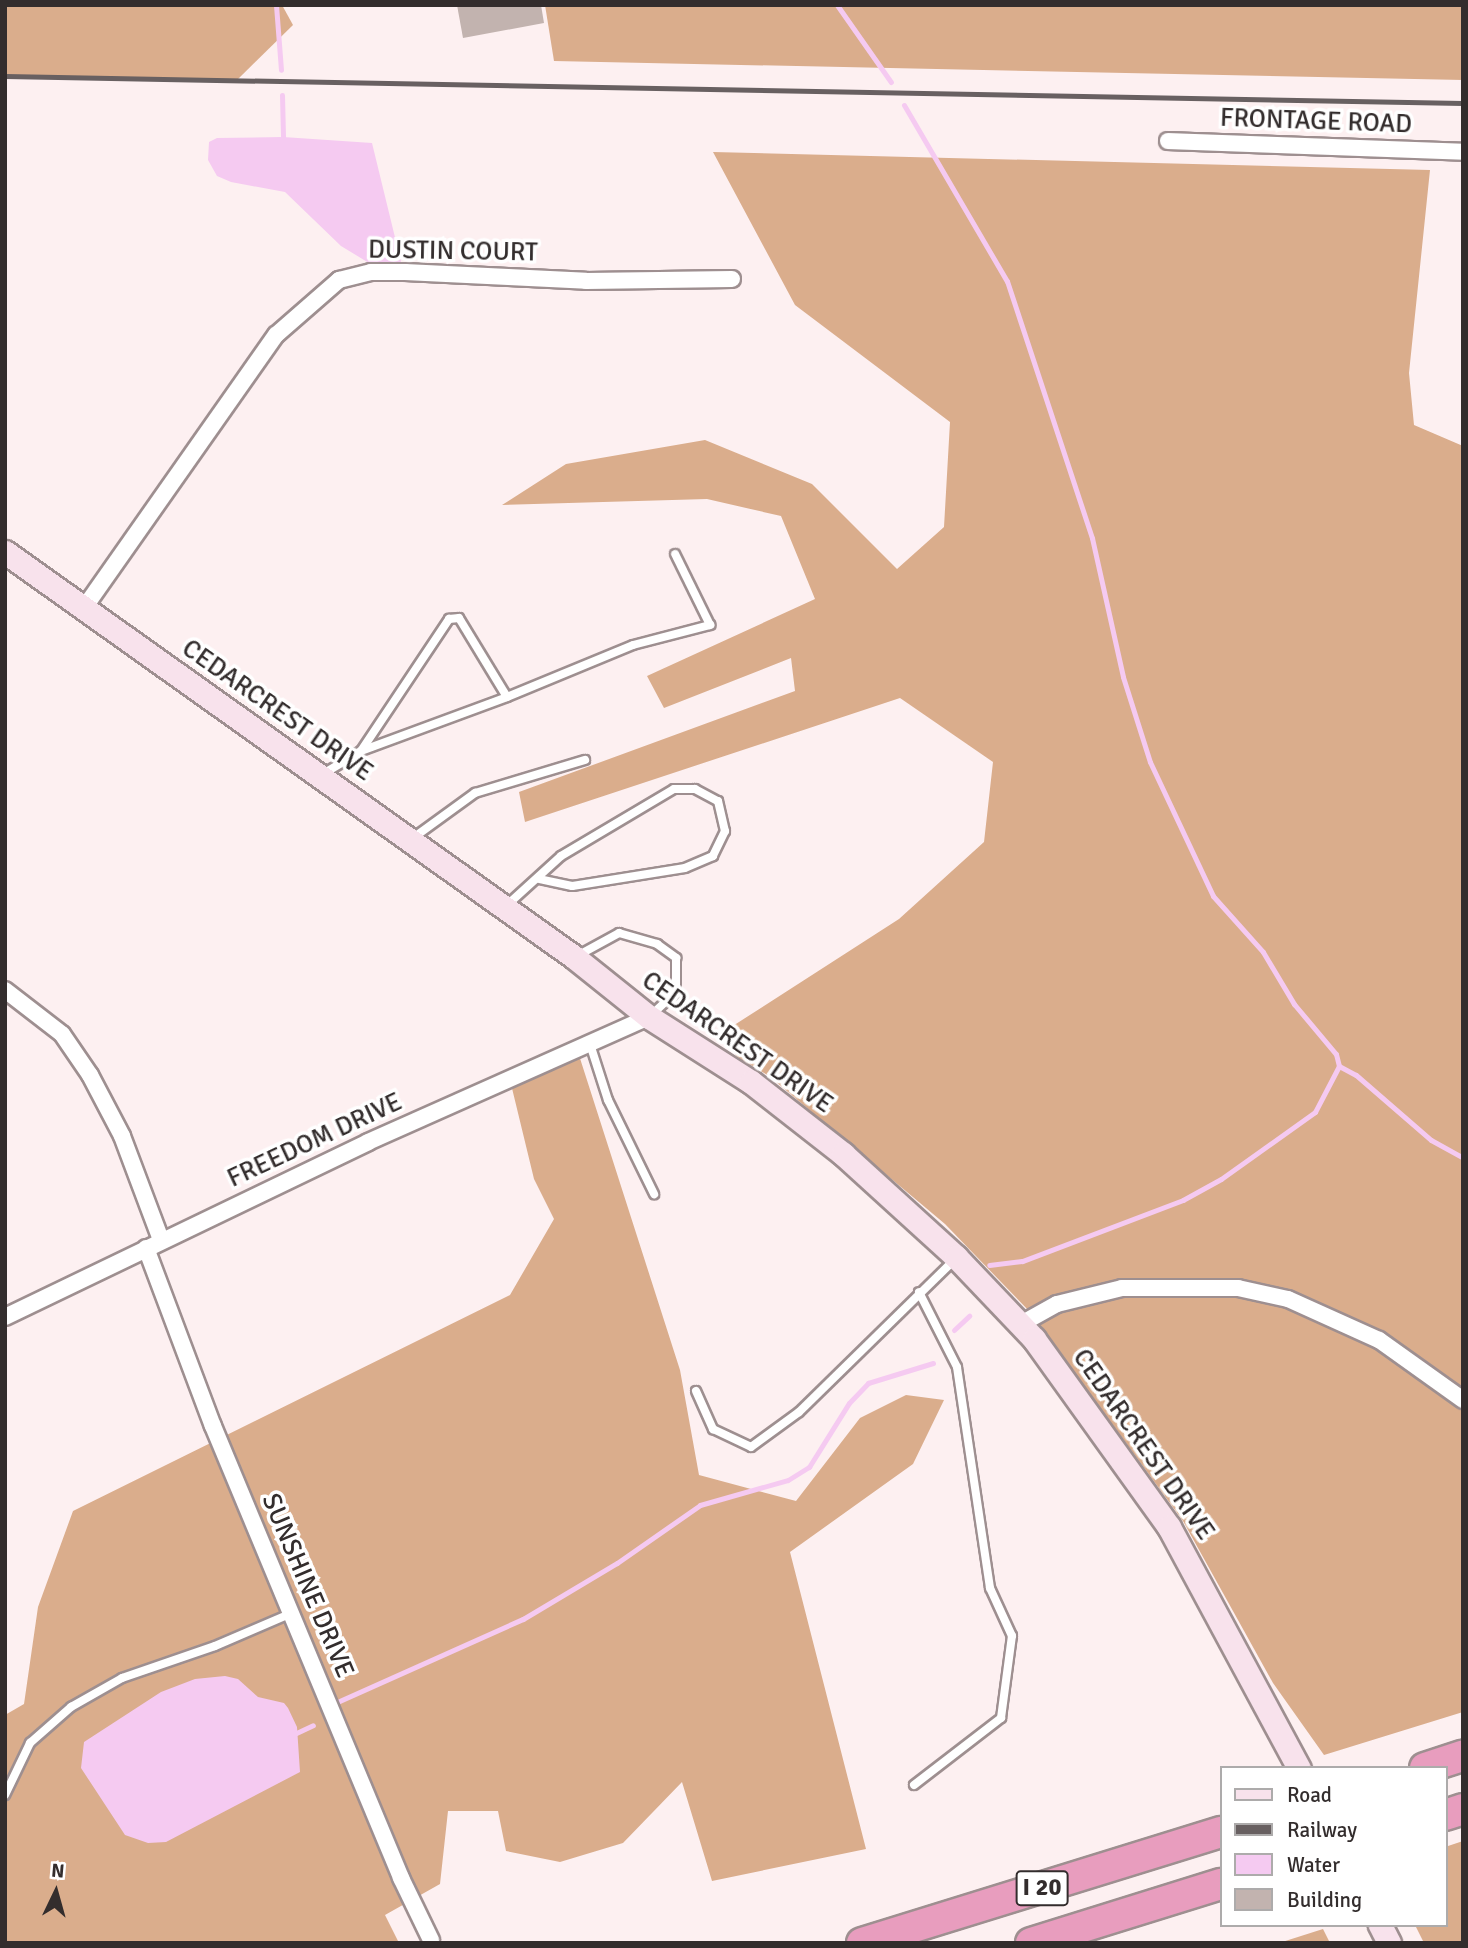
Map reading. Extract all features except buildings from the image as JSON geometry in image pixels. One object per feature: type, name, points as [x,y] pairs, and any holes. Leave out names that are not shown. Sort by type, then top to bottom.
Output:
[{"type":"highway","points":[[1431,1766],[1463,1756]]},
{"type":"highway","name":"I 20","points":[[862,1943],[1220,1832]]},
{"type":"highway","name":"I 20","points":[[1031,1943],[1220,1884]]},
{"type":"street","name":"FRONTAGE ROAD","points":[[1168,141],[1463,152]]},
{"type":"street","name":"DUSTIN COURT","points":[[84,608],[276,335],[339,280],[393,272],[586,281],[732,279]]},
{"type":"street","name":"CEDARCREST DRIVE","points":[[5,552],[321,775],[573,957],[649,1017],[762,1090],[843,1154],[957,1258],[1021,1324],[1169,1527],[1298,1766]]},
{"type":"street","name":"SUNSHINE DRIVE","points":[[5,990],[62,1034],[90,1075],[122,1136],[213,1426],[401,1878],[431,1940]]},
{"type":"street","name":"FREEDOM DRIVE","points":[[5,1317],[154,1244],[649,1017]]},
{"type":"street","points":[[1021,1324],[1057,1304],[1122,1289],[1238,1288],[1288,1298],[1379,1340],[1463,1400]]},
{"type":"street","points":[[1381,1927],[1389,1943]]},
{"type":"lane","points":[[321,775],[361,751],[507,697],[633,645],[710,625],[675,554]]},
{"type":"lane","points":[[361,751],[449,619],[459,618],[507,697]]},
{"type":"lane","points":[[410,840],[475,793],[585,760]]},
{"type":"lane","points":[[503,908],[540,880],[561,856],[674,789],[695,789],[718,802],[725,831],[713,856],[685,868],[572,886],[540,880]]},
{"type":"lane","points":[[573,957],[619,933],[657,944],[676,958],[676,992],[649,1017]]},
{"type":"lane","points":[[590,1044],[608,1100],[654,1194]]},
{"type":"lane","points":[[696,1391],[713,1429],[751,1447],[799,1412],[919,1292],[957,1258]]},
{"type":"lane","points":[[914,1785],[1001,1718],[1012,1636],[990,1588],[957,1367],[919,1292]]},
{"type":"lane","points":[[5,1796],[30,1744],[71,1707],[122,1678],[292,1614]]},
{"type":"shaded area","points":[[5,5],[282,5],[293,25],[235,82],[5,76]]},
{"type":"shaded area","points":[[545,5],[1463,5],[1463,80],[554,61]]},
{"type":"shaded area","points":[[713,152],[1430,170],[1409,373],[1414,425],[1463,446],[1463,1712],[1324,1755],[1273,1683],[1183,1521],[1031,1313],[945,1224],[769,1076],[736,1056],[725,1031],[899,919],[984,842],[993,762],[900,698],[525,822],[519,792],[795,691],[791,658],[664,708],[647,676],[815,599],[781,516],[707,499],[502,505],[566,464],[705,440],[812,484],[897,569],[944,527],[950,422],[795,305]]},
{"type":"shaded area","points":[[577,1049],[680,1370],[699,1475],[796,1501],[860,1418],[906,1395],[944,1400],[913,1464],[790,1552],[866,1849],[712,1881],[682,1782],[623,1843],[560,1862],[506,1851],[498,1811],[448,1811],[440,1884],[385,1915],[399,1943],[5,1943],[5,1715],[24,1704],[38,1607],[73,1511],[510,1295],[554,1219],[534,1179],[510,1080]]},
{"type":"shaded area","points":[[1463,1841],[1463,1943],[1424,1943],[1416,1927],[1447,1927],[1447,1846]]},
{"type":"shaded area","points":[[1323,1929],[1330,1943],[1279,1943]]},
{"type":"water","points":[[283,137],[372,143],[402,266],[369,263],[341,246],[285,192],[231,182],[217,176],[208,160],[209,142],[217,138]]},
{"type":"water","points":[[225,1676],[238,1679],[258,1697],[284,1703],[288,1708],[297,1727],[300,1772],[166,1842],[148,1843],[125,1835],[81,1768],[84,1742],[161,1692],[195,1679]]},
{"type":"waterway","points":[[276,5],[281,70]]},
{"type":"waterway","points":[[837,5],[891,82]]},
{"type":"waterway","points":[[282,95],[283,137]]},
{"type":"waterway","points":[[904,105],[1007,281],[1092,538],[1123,677],[1150,762],[1213,896],[1263,952],[1294,1004],[1336,1054],[1339,1066],[1315,1112],[1221,1179],[1183,1200],[1022,1261],[989,1265]]},
{"type":"waterway","points":[[1339,1066],[1356,1075],[1431,1140],[1463,1158]]},
{"type":"waterway","points":[[954,1330],[969,1316]]},
{"type":"waterway","points":[[335,1703],[523,1619],[617,1563],[700,1505],[788,1480],[809,1467],[849,1403],[868,1383],[933,1363]]},
{"type":"waterway","points":[[292,1735],[313,1725]]},
{"type":"railway","points":[[5,76],[1463,103]]}]
